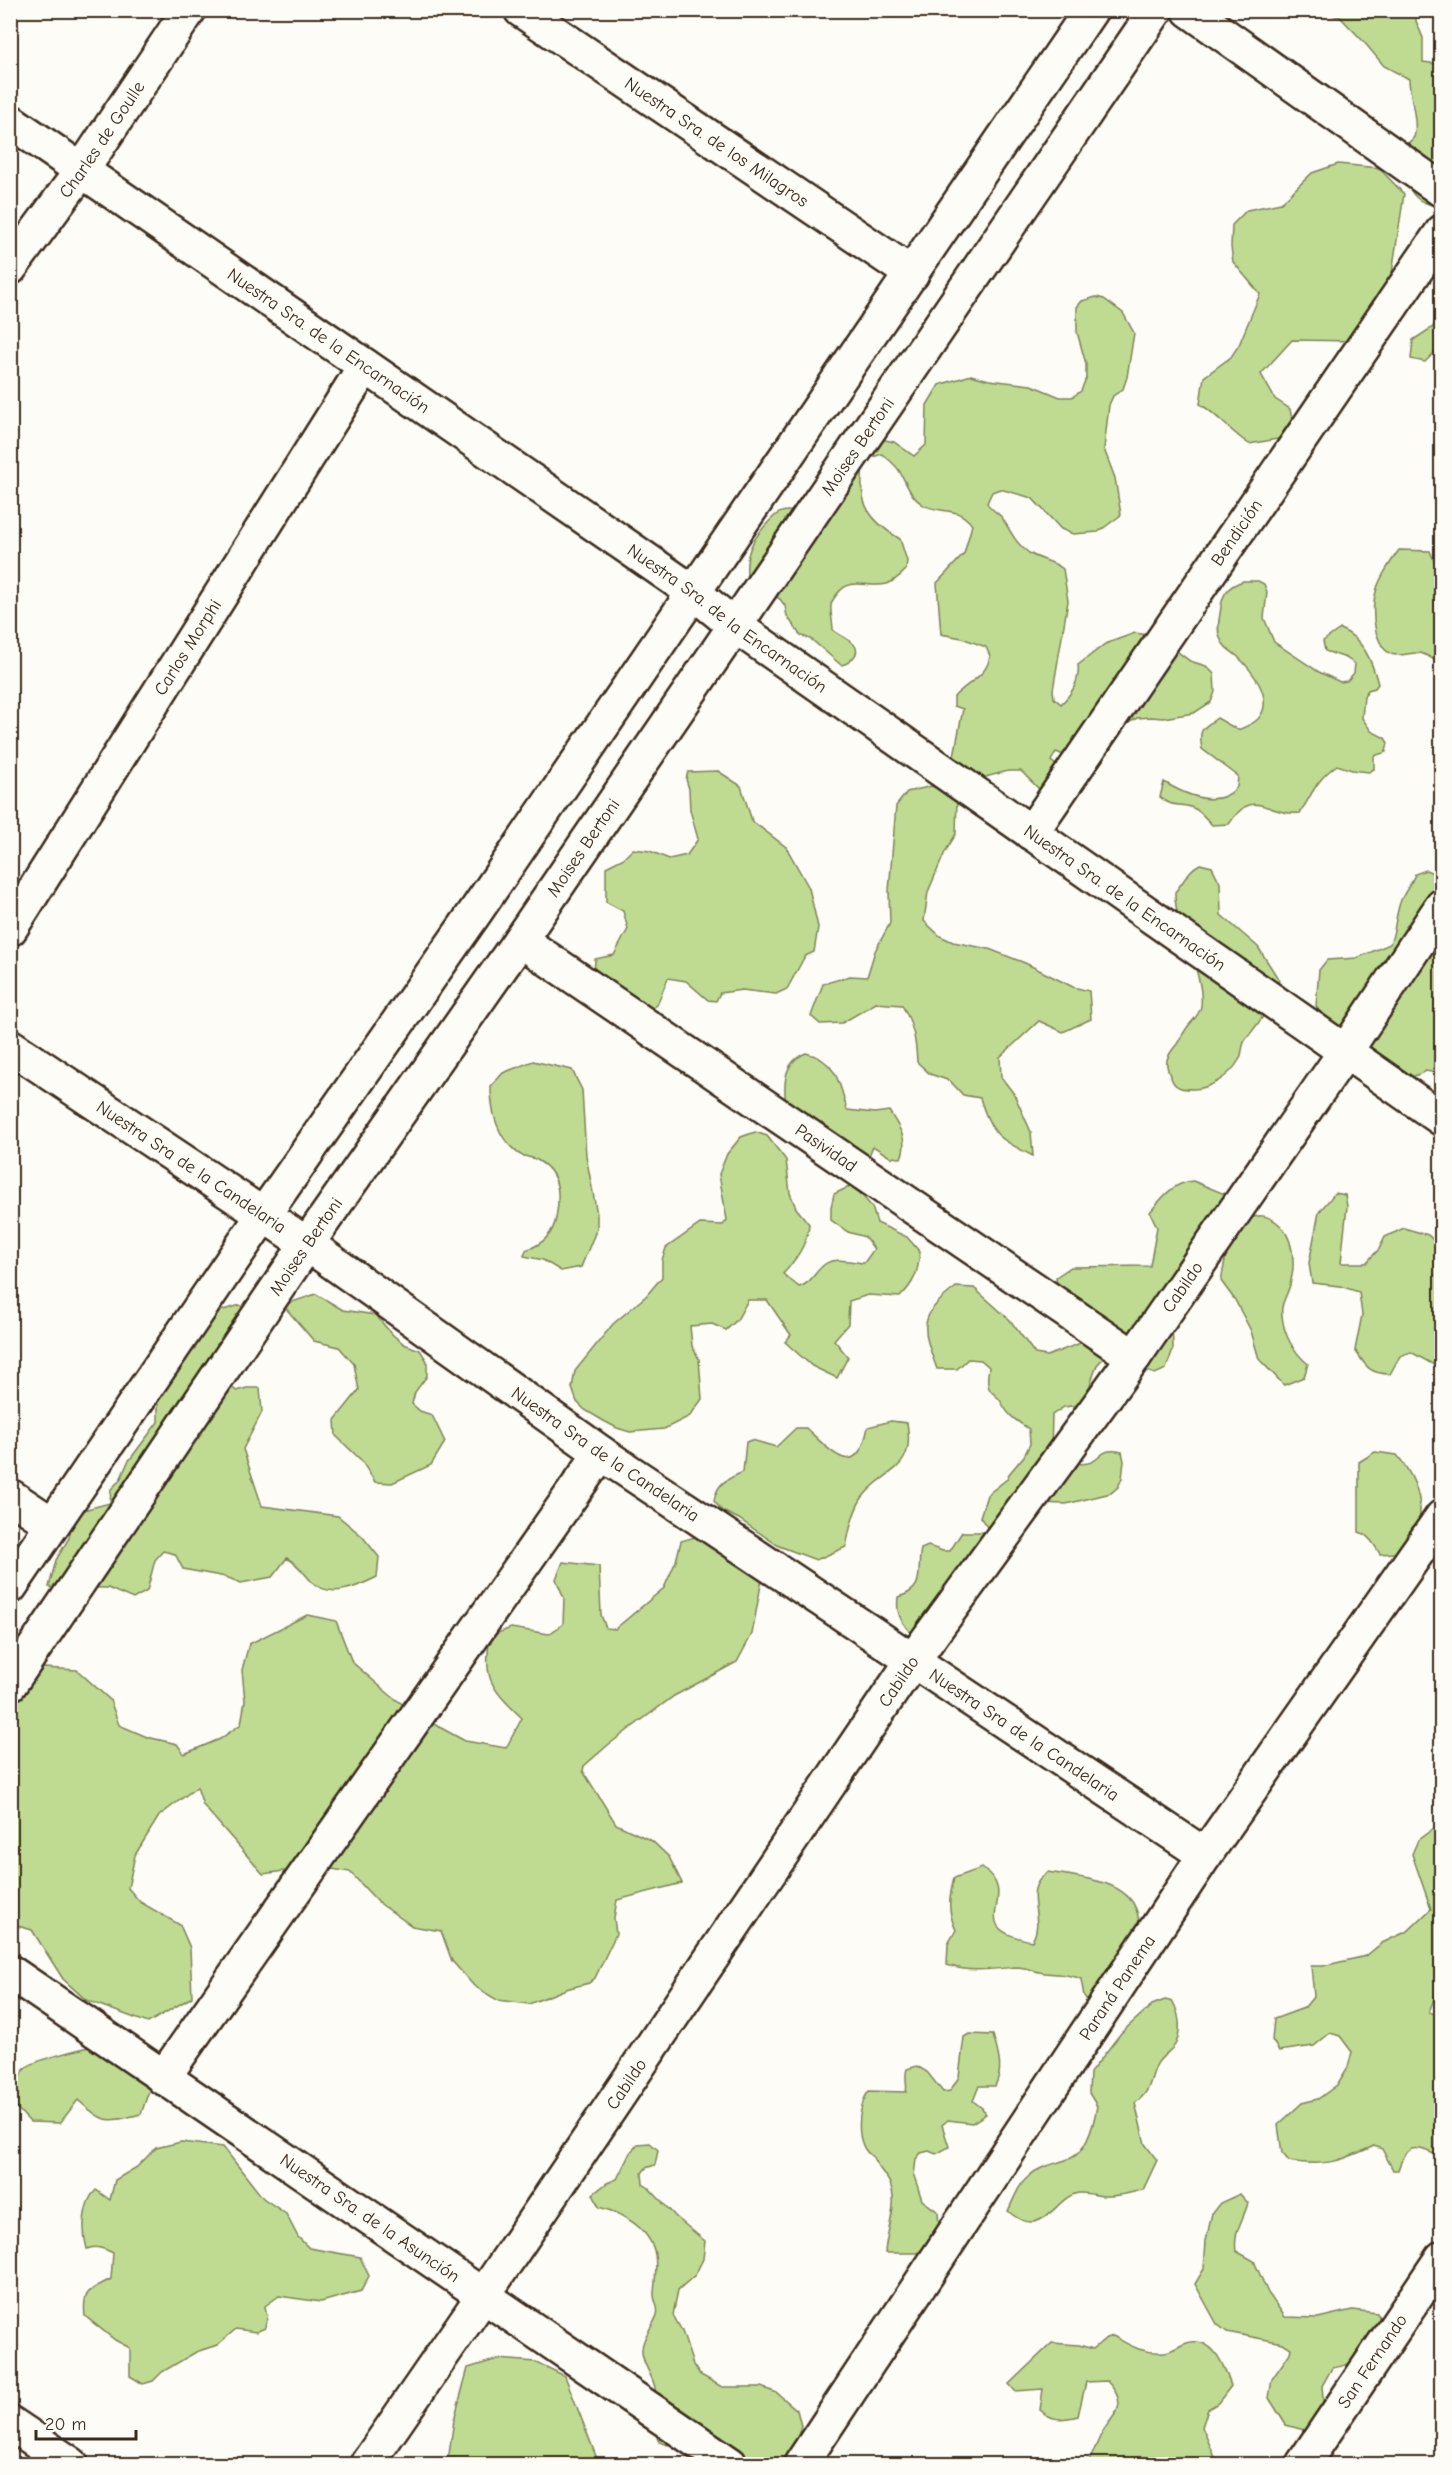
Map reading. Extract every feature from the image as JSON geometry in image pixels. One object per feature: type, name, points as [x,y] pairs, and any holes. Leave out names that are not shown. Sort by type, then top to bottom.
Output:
[{"type":"street","name":"Charles de Goulle","points":[[10,268],[82,170],[189,10]]},
{"type":"street","name":"Nuestra Sra. de los Milagros","points":[[521,10],[912,274]]},
{"type":"street","points":[[10,1587],[264,1214],[476,911],[1092,10]]},
{"type":"street","name":"Moises Bertoni","points":[[10,1684],[307,1244],[520,940],[1156,10]]},
{"type":"street","points":[[1189,10],[1442,189]]},
{"type":"street","name":"Nuestra Sra. de la Encarnación","points":[[10,121],[693,592],[735,626],[1442,1119]]},
{"type":"street","name":"Bendición","points":[[1031,833],[1442,232]]},
{"type":"street","name":"Carlos Morphi","points":[[10,929],[365,366]]},
{"type":"street","name":"Cabildo","points":[[367,2464],[914,1660],[1134,1357],[1345,1052],[1442,906]]},
{"type":"street","name":"Pasividad","points":[[520,940],[1134,1357]]},
{"type":"street","name":"Nuestra Sra de la Candelaria","points":[[10,1046],[264,1214],[601,1453],[1205,1855]]},
{"type":"street","points":[[163,2078],[601,1453]]},
{"type":"street","points":[[10,1496],[52,1524]]},
{"type":"street","name":"Paraná Panema","points":[[801,2464],[1205,1855],[1442,1517]]},
{"type":"street","name":"Nuestra Sra. de la Asunción","points":[[10,1972],[730,2464]]},
{"type":"street","name":"San Fernando","points":[[1303,2464],[1442,2258]]},
{"type":"street","points":[[10,2423],[71,2464]]},
{"type":"green space","points":[[1316,11],[1416,11],[1416,21],[1423,38],[1423,62],[1438,64],[1441,68],[1441,206],[1420,200],[1409,187],[1404,147],[1414,137],[1415,117],[1409,79],[1384,66],[1340,17]]},
{"type":"green space","points":[[1338,164],[1379,168],[1404,194],[1388,299],[1358,341],[1292,340],[1261,374],[1275,399],[1290,409],[1294,430],[1283,438],[1249,444],[1200,404],[1204,377],[1231,357],[1239,345],[1260,294],[1233,262],[1232,225],[1247,210],[1281,203],[1312,173]]},
{"type":"green space","points":[[1096,297],[1104,299],[1123,313],[1134,333],[1123,389],[1113,396],[1109,405],[1104,449],[1115,478],[1121,515],[1098,532],[1073,534],[1061,529],[1032,498],[1000,489],[992,492],[987,503],[1001,517],[1024,549],[1063,569],[1068,601],[1053,690],[1054,698],[1061,704],[1069,696],[1074,686],[1078,676],[1078,665],[1105,644],[1135,633],[1148,635],[1167,644],[1190,661],[1206,666],[1214,674],[1215,692],[1211,702],[1194,713],[1163,718],[1137,718],[1125,725],[1108,750],[1074,759],[1056,752],[1051,761],[1061,769],[1054,793],[1039,789],[1021,771],[1008,771],[978,779],[957,764],[954,756],[963,709],[954,706],[954,697],[981,674],[990,656],[986,647],[962,638],[941,634],[937,583],[964,554],[972,525],[960,514],[934,509],[918,501],[897,468],[882,454],[864,460],[863,497],[871,515],[900,539],[907,561],[906,570],[887,584],[849,585],[833,599],[831,609],[833,630],[850,641],[856,649],[856,653],[849,662],[841,665],[812,640],[800,635],[787,616],[785,606],[780,599],[747,580],[747,562],[754,540],[772,518],[783,511],[799,513],[877,438],[894,442],[914,456],[926,445],[927,405],[939,385],[971,375],[989,380],[1031,385],[1060,397],[1072,397],[1081,391],[1086,378],[1086,364],[1077,332],[1077,307],[1082,301]]},
{"type":"green space","points":[[1441,310],[1441,346],[1425,362],[1411,359],[1413,340],[1433,327]]},
{"type":"green space","points":[[1399,550],[1430,551],[1441,577],[1440,664],[1422,654],[1391,654],[1383,647],[1376,632],[1374,597],[1381,579]]},
{"type":"green space","points":[[1243,581],[1258,581],[1264,584],[1267,592],[1264,618],[1274,642],[1319,672],[1340,682],[1347,681],[1354,673],[1355,664],[1346,658],[1325,651],[1323,641],[1340,629],[1361,644],[1373,667],[1378,684],[1375,688],[1368,690],[1364,696],[1362,718],[1371,731],[1385,738],[1388,743],[1386,752],[1374,756],[1374,769],[1369,772],[1337,765],[1324,776],[1300,813],[1288,813],[1253,804],[1238,812],[1229,824],[1212,825],[1196,809],[1169,803],[1160,797],[1164,782],[1191,795],[1211,799],[1229,794],[1237,787],[1238,776],[1202,749],[1201,732],[1217,718],[1238,730],[1256,721],[1263,711],[1263,694],[1254,676],[1225,646],[1218,631],[1223,597],[1230,587]]},
{"type":"green space","points":[[718,771],[741,786],[752,821],[786,847],[809,888],[818,927],[814,952],[805,956],[787,989],[776,994],[742,990],[720,993],[716,1001],[708,1000],[686,981],[668,978],[657,1005],[648,1011],[594,976],[595,959],[614,955],[628,929],[623,911],[606,902],[606,867],[624,858],[633,849],[650,851],[669,859],[687,855],[698,839],[690,810],[686,779],[688,772]]},
{"type":"green space","points":[[932,786],[957,798],[956,834],[945,852],[928,892],[924,921],[940,936],[953,942],[989,949],[1025,963],[1073,987],[1089,991],[1091,1019],[1063,1032],[1039,1021],[1000,1057],[1001,1077],[1014,1094],[1031,1132],[1033,1156],[1004,1140],[998,1134],[988,1120],[980,1098],[963,1095],[950,1081],[930,1074],[917,1062],[913,1032],[902,1005],[876,1003],[842,1023],[820,1024],[811,1016],[823,984],[850,976],[867,977],[875,951],[890,923],[889,891],[896,806],[907,792]]},
{"type":"green space","points":[[1200,864],[1212,867],[1220,883],[1221,915],[1258,947],[1279,980],[1262,1019],[1244,1041],[1240,1058],[1235,1066],[1212,1084],[1198,1089],[1188,1089],[1180,1088],[1173,1083],[1167,1060],[1187,1027],[1198,1014],[1201,1006],[1201,992],[1179,920],[1175,892],[1189,873]]},
{"type":"green space","points":[[1426,870],[1440,876],[1442,880],[1441,1074],[1426,1071],[1403,1081],[1326,1022],[1316,1006],[1319,970],[1327,960],[1357,958],[1390,944],[1401,900],[1415,874]]},
{"type":"green space","points":[[806,1053],[816,1056],[830,1067],[839,1082],[847,1110],[875,1113],[889,1111],[903,1139],[901,1158],[890,1157],[873,1146],[868,1158],[831,1133],[822,1122],[817,1124],[786,1111],[785,1085],[788,1070],[798,1057]]},
{"type":"green space","points":[[533,1061],[572,1070],[582,1090],[586,1156],[597,1214],[597,1228],[581,1267],[561,1271],[543,1260],[524,1256],[526,1250],[546,1238],[552,1229],[558,1202],[555,1179],[546,1166],[537,1160],[521,1155],[508,1143],[496,1123],[492,1105],[491,1086],[503,1073]]},
{"type":"green space","points":[[755,1132],[767,1136],[786,1160],[790,1193],[796,1208],[809,1224],[801,1251],[783,1274],[799,1287],[807,1283],[829,1262],[844,1260],[864,1263],[874,1249],[865,1237],[848,1232],[831,1220],[834,1194],[853,1185],[872,1207],[877,1223],[907,1237],[920,1252],[915,1276],[900,1297],[868,1295],[849,1301],[848,1324],[834,1340],[848,1357],[837,1378],[812,1366],[785,1342],[791,1335],[767,1300],[748,1300],[737,1320],[726,1330],[712,1324],[690,1326],[692,1346],[699,1359],[702,1399],[690,1416],[664,1429],[630,1432],[617,1428],[585,1410],[577,1402],[572,1388],[575,1371],[613,1324],[646,1296],[662,1277],[662,1260],[666,1248],[700,1224],[723,1225],[727,1220],[719,1174],[727,1154],[741,1137]]},
{"type":"green space","points":[[1193,1181],[1232,1197],[1249,1219],[1262,1216],[1275,1221],[1290,1241],[1293,1268],[1282,1316],[1290,1343],[1308,1364],[1304,1377],[1284,1385],[1259,1359],[1251,1331],[1235,1300],[1221,1281],[1227,1250],[1172,1314],[1173,1349],[1166,1369],[1155,1374],[1133,1366],[1112,1349],[1097,1365],[1090,1385],[1079,1405],[1064,1407],[1052,1415],[1051,1453],[1068,1461],[1083,1464],[1093,1461],[1105,1452],[1122,1452],[1124,1461],[1122,1478],[1118,1487],[1111,1493],[1066,1504],[1037,1503],[989,1530],[980,1517],[987,1495],[1007,1479],[1024,1456],[1030,1444],[1029,1429],[1012,1417],[990,1390],[989,1367],[981,1360],[968,1359],[957,1369],[937,1369],[926,1332],[929,1314],[956,1287],[974,1288],[1010,1320],[1035,1354],[1047,1356],[1091,1339],[1059,1299],[1056,1277],[1071,1267],[1150,1266],[1157,1227],[1150,1212],[1174,1188]]},
{"type":"green space","points":[[1335,1193],[1345,1195],[1347,1206],[1341,1263],[1366,1263],[1379,1249],[1385,1237],[1404,1228],[1428,1235],[1441,1247],[1441,1369],[1411,1352],[1400,1356],[1390,1374],[1373,1371],[1362,1361],[1355,1350],[1362,1315],[1359,1292],[1340,1286],[1312,1283],[1309,1263],[1319,1212]]},
{"type":"green space","points":[[316,1294],[343,1310],[375,1315],[404,1344],[420,1350],[427,1361],[427,1376],[415,1392],[412,1404],[420,1411],[432,1415],[445,1442],[431,1465],[392,1483],[375,1482],[361,1460],[336,1436],[335,1420],[359,1390],[354,1364],[339,1347],[314,1341],[283,1305]]},
{"type":"green space","points":[[240,1305],[248,1313],[229,1384],[236,1391],[260,1388],[262,1412],[243,1449],[262,1506],[338,1516],[362,1536],[379,1557],[377,1577],[352,1588],[327,1590],[318,1587],[287,1558],[272,1577],[241,1583],[226,1577],[183,1569],[175,1554],[163,1551],[155,1560],[147,1591],[133,1599],[108,1588],[49,1587],[56,1560],[69,1538],[73,1517],[87,1509],[110,1503],[111,1489],[120,1480],[128,1462],[158,1422],[158,1405],[150,1395],[198,1322],[220,1311]]},
{"type":"green space","points":[[891,1421],[907,1423],[909,1440],[907,1452],[896,1468],[870,1488],[862,1498],[854,1515],[846,1547],[816,1560],[779,1546],[739,1519],[722,1511],[714,1501],[715,1495],[724,1482],[743,1472],[746,1442],[752,1440],[776,1447],[796,1428],[806,1428],[834,1453],[842,1458],[850,1458],[857,1454],[863,1444],[868,1427]]},
{"type":"green space","points":[[1375,1452],[1397,1455],[1417,1490],[1420,1514],[1414,1539],[1408,1552],[1380,1554],[1369,1538],[1359,1532],[1359,1462]]},
{"type":"green space","points":[[962,1532],[982,1532],[989,1541],[927,1630],[910,1632],[900,1616],[898,1597],[907,1594],[917,1584],[921,1549],[928,1546],[950,1551]]},
{"type":"green space","points":[[709,1533],[762,1579],[752,1634],[737,1662],[674,1696],[608,1745],[584,1766],[583,1771],[616,1824],[652,1841],[669,1857],[682,1883],[617,1900],[614,1918],[616,1934],[595,1978],[589,1983],[566,1989],[529,2004],[497,2000],[474,1986],[452,1961],[441,1931],[412,1926],[378,1902],[350,1872],[332,1869],[291,1870],[263,1874],[203,1805],[197,1787],[159,1816],[135,1855],[128,1888],[140,1902],[180,1925],[190,1948],[192,1997],[148,2023],[86,2000],[63,1979],[32,1930],[11,1924],[11,1689],[32,1673],[44,1668],[77,1670],[110,1700],[119,1725],[147,1737],[177,1744],[184,1754],[220,1739],[241,1724],[245,1701],[242,1670],[249,1644],[307,1615],[336,1621],[352,1662],[390,1695],[419,1716],[465,1741],[506,1748],[522,1718],[503,1699],[492,1682],[488,1663],[490,1636],[511,1628],[549,1634],[563,1624],[564,1598],[556,1579],[563,1562],[599,1566],[601,1615],[606,1628],[615,1629],[664,1588],[676,1561],[681,1541]]},
{"type":"green space","points":[[1441,1823],[1441,1990],[1436,1994],[1429,2012],[1441,2016],[1441,2157],[1414,2148],[1406,2154],[1398,2170],[1393,2170],[1382,2149],[1374,2146],[1352,2156],[1324,2163],[1289,2161],[1282,2153],[1278,2125],[1302,2103],[1318,2099],[1337,2085],[1348,2067],[1352,2052],[1340,2036],[1330,2033],[1314,2046],[1279,2051],[1272,2040],[1274,2019],[1304,2008],[1314,1996],[1311,1966],[1323,1966],[1366,1956],[1382,1943],[1408,1931],[1431,1909],[1412,1854],[1418,1840]]},
{"type":"green space","points":[[982,1868],[993,1879],[998,1890],[995,1920],[999,1928],[1011,1935],[1032,1941],[1037,1923],[1035,1887],[1048,1872],[1098,1881],[1121,1891],[1130,1899],[1139,1918],[1140,1947],[1092,2007],[1084,1996],[1081,1979],[1076,1977],[1020,1967],[973,1970],[947,1965],[948,1944],[956,1930],[951,1917],[950,1904],[954,1878]]},
{"type":"green space","points":[[1165,2000],[1173,2002],[1177,2011],[1178,2038],[1175,2046],[1157,2064],[1147,2090],[1135,2103],[1145,2144],[1157,2160],[1143,2190],[1111,2196],[1079,2193],[1070,2196],[1040,2220],[1031,2222],[1020,2220],[1008,2211],[1025,2180],[1044,2167],[1071,2158],[1085,2143],[1092,2128],[1097,2106],[1089,2093],[1090,2073],[1121,2033],[1152,2005]]},
{"type":"green space","points":[[969,2034],[993,2035],[998,2055],[1000,2067],[995,2086],[979,2086],[973,2101],[986,2114],[972,2123],[948,2120],[942,2125],[949,2147],[936,2154],[929,2151],[921,2153],[916,2159],[914,2176],[922,2200],[938,2212],[939,2227],[927,2246],[917,2253],[885,2253],[893,2195],[887,2178],[867,2152],[860,2135],[860,2116],[865,2098],[869,2091],[906,2092],[907,2069],[917,2066],[927,2072],[943,2092],[950,2091],[959,2077],[964,2037]]},
{"type":"green space","points":[[95,2046],[152,2082],[141,2114],[113,2120],[101,2118],[78,2100],[60,2123],[30,2122],[12,2103],[19,2079],[27,2067],[49,2058]]},
{"type":"green space","points":[[181,2142],[223,2147],[263,2198],[286,2214],[298,2237],[309,2248],[360,2257],[369,2276],[361,2291],[321,2302],[279,2296],[265,2306],[267,2318],[265,2328],[256,2332],[236,2329],[217,2345],[196,2352],[162,2372],[153,2381],[143,2384],[130,2376],[130,2348],[115,2340],[85,2316],[86,2296],[111,2279],[113,2253],[97,2247],[87,2249],[84,2218],[88,2202],[96,2190],[110,2200],[115,2180],[137,2167],[156,2148]]},
{"type":"green space","points":[[650,2143],[658,2150],[655,2165],[646,2168],[642,2173],[643,2184],[676,2217],[705,2241],[703,2259],[695,2275],[678,2290],[673,2315],[682,2331],[693,2365],[699,2374],[722,2387],[761,2387],[777,2393],[797,2410],[801,2426],[795,2445],[777,2464],[714,2464],[721,2441],[714,2431],[667,2445],[659,2442],[656,2435],[655,2388],[642,2354],[644,2339],[658,2312],[654,2296],[655,2252],[644,2232],[623,2216],[599,2207],[593,2194],[607,2183],[617,2179],[630,2153],[638,2144]]},
{"type":"green space","points":[[1240,2194],[1248,2203],[1237,2232],[1236,2251],[1254,2261],[1268,2293],[1285,2317],[1318,2318],[1352,2310],[1377,2313],[1385,2328],[1357,2359],[1332,2368],[1322,2386],[1323,2407],[1320,2417],[1304,2430],[1286,2425],[1269,2398],[1272,2379],[1291,2348],[1283,2343],[1227,2332],[1217,2324],[1195,2284],[1204,2269],[1206,2241],[1212,2213],[1220,2203]]},
{"type":"green space","points":[[1113,2336],[1150,2352],[1168,2351],[1184,2344],[1199,2342],[1207,2345],[1218,2356],[1231,2386],[1218,2403],[1208,2409],[1202,2427],[1218,2464],[1087,2464],[1119,2405],[1115,2391],[1107,2381],[1086,2382],[1078,2416],[1062,2419],[1053,2418],[1040,2410],[1043,2389],[1015,2391],[1009,2384],[1052,2343],[1079,2345],[1093,2349],[1106,2338]]},
{"type":"green space","points":[[498,2359],[536,2362],[565,2376],[599,2464],[443,2464],[449,2454],[454,2420],[468,2368]]}]
